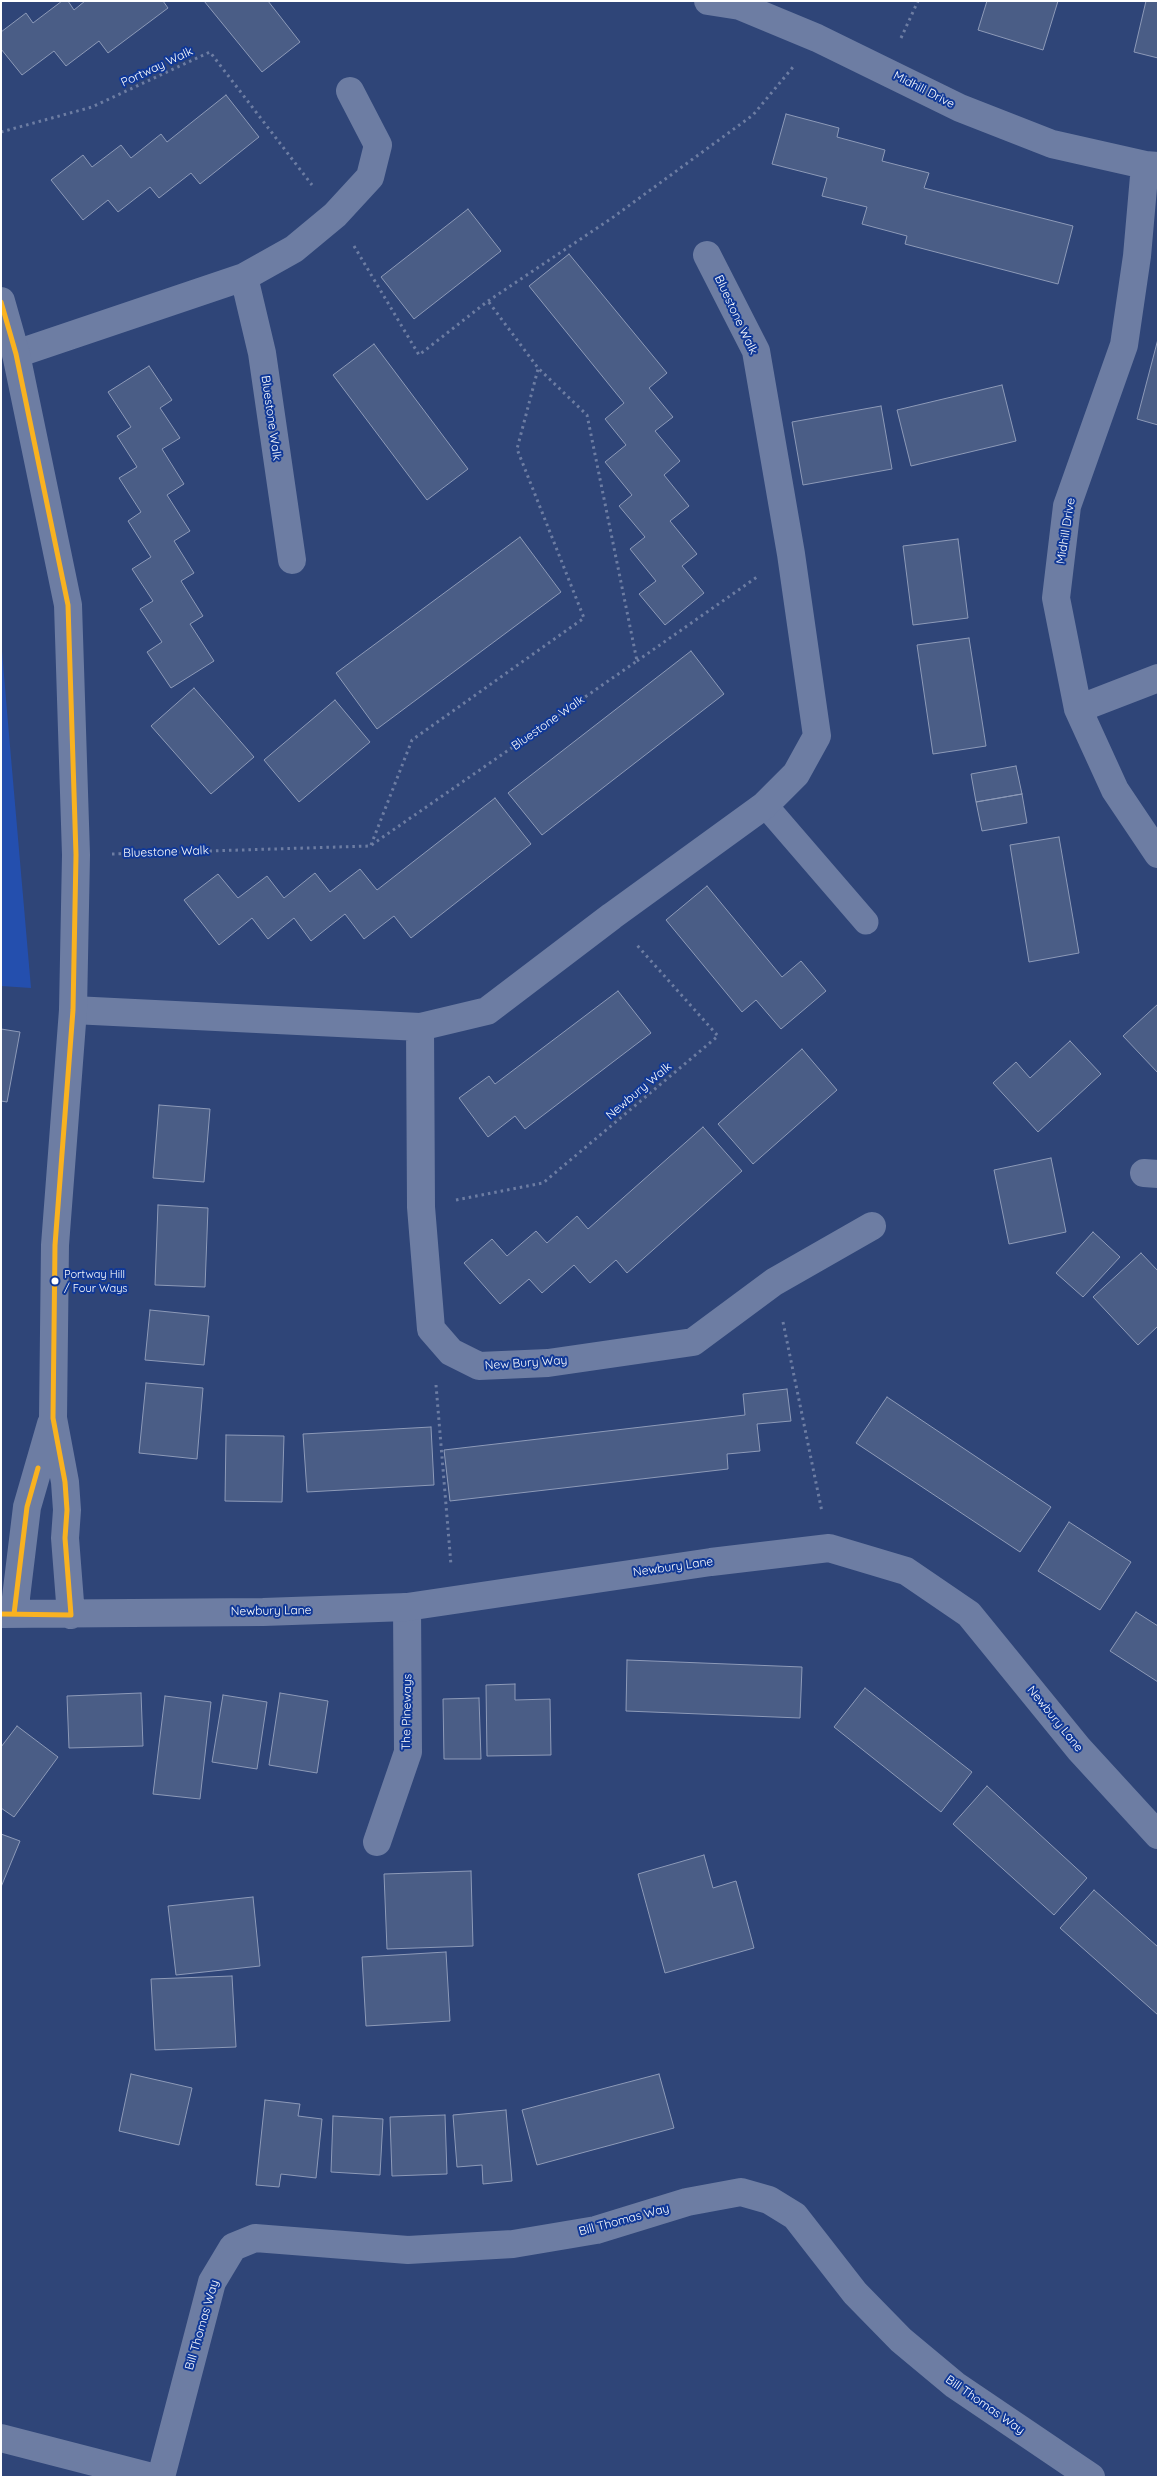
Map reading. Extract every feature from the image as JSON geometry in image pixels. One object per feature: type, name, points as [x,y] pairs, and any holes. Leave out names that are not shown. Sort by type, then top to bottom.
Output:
[{"type":"street","name":"Midhill Drive","points":[[708,1],[740,6],[817,38],[960,108],[1052,144],[1152,165],[1124,345],[1067,506],[1056,598],[1078,710],[1115,790],[1158,854]]},
{"type":"street","points":[[16,354],[244,278],[294,248],[335,215],[370,177],[378,145],[350,91]]},
{"type":"street","name":"Bluestone Walk","points":[[73,1010],[420,1027],[487,1011],[612,916],[765,805],[796,774],[816,736],[791,554],[756,352],[707,255]]},
{"type":"street","name":"Bluestone Walk","points":[[244,278],[262,354],[292,560]]},
{"type":"street","points":[[1,301],[16,354],[68,605],[76,855],[73,1010],[55,1244],[53,1418],[65,1482],[67,1510],[65,1538],[71,1615]]},
{"type":"street","points":[[1078,710],[1158,678]]},
{"type":"street","points":[[420,1027],[422,1207],[431,1329]]},
{"type":"street","name":"New Bury Way","points":[[431,1329],[451,1352],[479,1366],[548,1363],[693,1342],[774,1282],[872,1226]]},
{"type":"street","points":[[7,1614],[27,1507],[53,1418]]},
{"type":"street","name":"Newbury Lane","points":[[7,1614],[263,1612],[407,1607],[712,1562],[829,1548],[906,1571],[969,1614],[1079,1749],[1158,1835]]},
{"type":"street","name":"The Pineways","points":[[377,1842],[408,1752],[407,1607]]},
{"type":"street","name":"Bill Thomas Way","points":[[161,2477],[212,2282],[233,2247],[255,2238],[288,2239],[408,2250],[512,2244],[596,2230],[687,2202],[741,2192],[769,2200],[795,2216],[855,2293],[901,2340],[955,2385],[1091,2477]]},
{"type":"street","points":[[1,2438],[152,2477]]},
{"type":"lane","points":[[765,805],[866,922]]},
{"type":"path","points":[[887,71],[918,1]]},
{"type":"path","points":[[335,215],[419,355],[488,301],[612,218],[753,115],[817,38]]},
{"type":"path","name":"Portway Walk","points":[[1,132],[92,107],[210,52],[335,215]]},
{"type":"path","points":[[488,301],[538,368],[587,416],[637,661]]},
{"type":"path","points":[[370,846],[412,740],[584,618],[517,449],[538,368]]},
{"type":"path","name":"Bluestone Walk","points":[[76,855],[370,846],[791,554]]},
{"type":"path","name":"Newbury Walk","points":[[422,1207],[543,1183],[718,1036],[612,916]]},
{"type":"path","points":[[774,1282],[829,1548]]},
{"type":"path","points":[[431,1329],[454,1599]]},
{"type":"shaded area","points":[[1,639],[8,723],[31,988],[1,986]]},
{"type":"building","points":[[62,1],[68,1],[74,10],[85,1],[163,1],[168,8],[108,53],[99,41],[66,66],[54,51],[22,75],[1,49],[1,32],[26,13],[33,23]]},
{"type":"building","points":[[204,1],[268,1],[300,42],[262,72]]},
{"type":"building","points":[[987,1],[1058,1],[1043,50],[978,30]]},
{"type":"building","points":[[1146,1],[1158,1],[1158,58],[1134,52]]},
{"type":"building","points":[[226,95],[259,137],[200,184],[191,173],[159,198],[150,187],[118,212],[108,200],[83,220],[51,180],[83,155],[92,167],[121,145],[131,158],[161,134],[167,142]]},
{"type":"building","points":[[786,114],[839,128],[837,137],[885,150],[882,161],[929,173],[924,188],[1073,226],[1058,284],[905,244],[907,236],[862,224],[867,207],[822,196],[827,178],[772,164]]},
{"type":"building","points":[[468,209],[501,251],[414,319],[381,277]]},
{"type":"building","points":[[569,254],[667,373],[649,388],[673,417],[655,431],[680,461],[664,475],[689,506],[670,521],[697,554],[682,566],[704,593],[665,625],[639,594],[656,581],[630,549],[645,537],[619,506],[632,495],[605,462],[626,445],[605,419],[624,403],[529,286]]},
{"type":"building","points":[[1158,339],[1158,425],[1137,419]]},
{"type":"building","points":[[374,344],[468,469],[427,500],[333,375]]},
{"type":"building","points":[[149,366],[172,400],[160,408],[180,438],[162,449],[184,484],[167,495],[190,531],[174,541],[194,573],[181,581],[203,616],[190,624],[214,661],[171,688],[147,652],[162,642],[140,609],[153,601],[132,569],[151,557],[128,521],[141,512],[119,478],[137,467],[117,436],[131,427],[108,392]]},
{"type":"building","points":[[1002,385],[1016,441],[911,466],[897,410]]},
{"type":"building","points":[[881,406],[892,469],[803,485],[792,422]]},
{"type":"building","points":[[520,537],[561,592],[377,729],[336,673]]},
{"type":"building","points":[[958,539],[968,618],[913,625],[903,546]]},
{"type":"building","points":[[969,638],[986,746],[933,754],[917,645]]},
{"type":"building","points":[[691,651],[724,694],[542,835],[508,793]]},
{"type":"building","points":[[194,688],[254,757],[211,794],[151,726]]},
{"type":"building","points":[[335,700],[370,742],[299,802],[264,760]]},
{"type":"building","points":[[1016,766],[1022,794],[976,802],[971,774]]},
{"type":"building","points":[[1022,794],[1027,823],[982,831],[976,802]]},
{"type":"building","points":[[495,798],[531,844],[411,938],[394,916],[364,939],[345,914],[311,941],[294,918],[268,939],[252,918],[219,945],[184,900],[218,874],[238,898],[267,876],[284,898],[315,873],[330,892],[360,869],[377,890]]},
{"type":"building","points":[[1059,837],[1079,953],[1029,962],[1010,845]]},
{"type":"building","points":[[707,886],[782,977],[801,961],[826,991],[781,1029],[756,1000],[742,1012],[666,920]]},
{"type":"building","points":[[618,991],[651,1033],[525,1129],[515,1116],[488,1137],[459,1098],[489,1076],[495,1084]]},
{"type":"building","points":[[1158,1004],[1158,1073],[1123,1036]]},
{"type":"building","points":[[1,1029],[20,1032],[7,1102],[1,1101]]},
{"type":"building","points":[[1070,1041],[1101,1074],[1038,1132],[993,1083],[1016,1062],[1030,1078]]},
{"type":"building","points":[[802,1049],[837,1090],[753,1164],[718,1124]]},
{"type":"building","points":[[159,1105],[210,1109],[204,1182],[153,1178]]},
{"type":"building","points":[[703,1127],[742,1171],[627,1273],[616,1260],[590,1283],[574,1265],[542,1293],[529,1279],[500,1304],[464,1263],[492,1239],[507,1256],[536,1231],[547,1243],[577,1216],[588,1229]]},
{"type":"building","points":[[1051,1158],[1066,1232],[1009,1244],[994,1170]]},
{"type":"building","points":[[158,1205],[208,1208],[205,1287],[155,1285]]},
{"type":"building","points":[[1093,1232],[1120,1257],[1083,1297],[1056,1273]]},
{"type":"building","points":[[1141,1253],[1158,1271],[1158,1326],[1138,1345],[1093,1297]]},
{"type":"building","points":[[150,1310],[209,1316],[204,1365],[145,1360]]},
{"type":"building","points":[[146,1383],[203,1388],[197,1459],[139,1453]]},
{"type":"building","points":[[787,1389],[791,1421],[757,1424],[760,1451],[727,1454],[728,1469],[450,1501],[444,1450],[745,1415],[743,1394]]},
{"type":"building","points":[[887,1397],[1051,1507],[1020,1552],[856,1443]]},
{"type":"building","points":[[431,1427],[434,1485],[307,1492],[303,1434]]},
{"type":"building","points":[[226,1435],[284,1436],[282,1502],[225,1501]]},
{"type":"building","points":[[1069,1522],[1131,1562],[1100,1610],[1038,1571]]},
{"type":"building","points":[[1136,1612],[1158,1626],[1158,1682],[1110,1651]]},
{"type":"building","points":[[627,1660],[802,1667],[800,1718],[626,1711]]},
{"type":"building","points":[[515,1684],[515,1700],[550,1699],[551,1755],[487,1756],[486,1685]]},
{"type":"building","points":[[865,1688],[972,1772],[941,1812],[834,1727]]},
{"type":"building","points":[[141,1693],[143,1746],[69,1748],[67,1696]]},
{"type":"building","points":[[280,1693],[328,1701],[317,1773],[269,1765]]},
{"type":"building","points":[[223,1695],[267,1702],[257,1769],[212,1762]]},
{"type":"building","points":[[165,1696],[211,1702],[200,1799],[153,1794]]},
{"type":"building","points":[[479,1698],[481,1759],[444,1759],[443,1699]]},
{"type":"building","points":[[17,1726],[58,1757],[14,1817],[1,1808],[1,1747]]},
{"type":"building","points":[[987,1786],[1087,1878],[1054,1915],[953,1824]]},
{"type":"building","points":[[1,1834],[20,1841],[1,1887]]},
{"type":"building","points":[[704,1855],[713,1888],[736,1881],[754,1948],[665,1973],[638,1874]]},
{"type":"building","points":[[471,1871],[473,1946],[387,1949],[384,1874]]},
{"type":"building","points":[[1094,1890],[1158,1947],[1158,2015],[1060,1928]]},
{"type":"building","points":[[253,1897],[260,1966],[176,1975],[168,1906]]},
{"type":"building","points":[[446,1952],[450,2021],[366,2026],[362,1957]]},
{"type":"building","points":[[232,1976],[236,2047],[155,2050],[151,1979]]},
{"type":"building","points":[[131,2074],[192,2088],[179,2145],[119,2131]]},
{"type":"building","points":[[659,2074],[674,2128],[537,2165],[522,2110]]},
{"type":"building","points":[[265,2100],[300,2104],[298,2116],[322,2119],[316,2178],[281,2174],[279,2187],[256,2185]]},
{"type":"building","points":[[506,2110],[512,2181],[483,2184],[482,2165],[457,2167],[453,2115]]},
{"type":"building","points":[[445,2115],[447,2174],[392,2176],[390,2117]]},
{"type":"building","points":[[333,2116],[383,2119],[380,2175],[331,2172]]},
{"type":"transit line","points":[[1,302],[16,354],[68,605],[76,855],[73,1010],[55,1245],[53,1418],[65,1482],[67,1510],[65,1538],[71,1615],[1,1614]]},
{"type":"transit line","points":[[14,1614],[27,1507],[38,1468]]},
{"type":"place","name":"Portway Hill / Four Ways","points":[[55,1281]]}]
